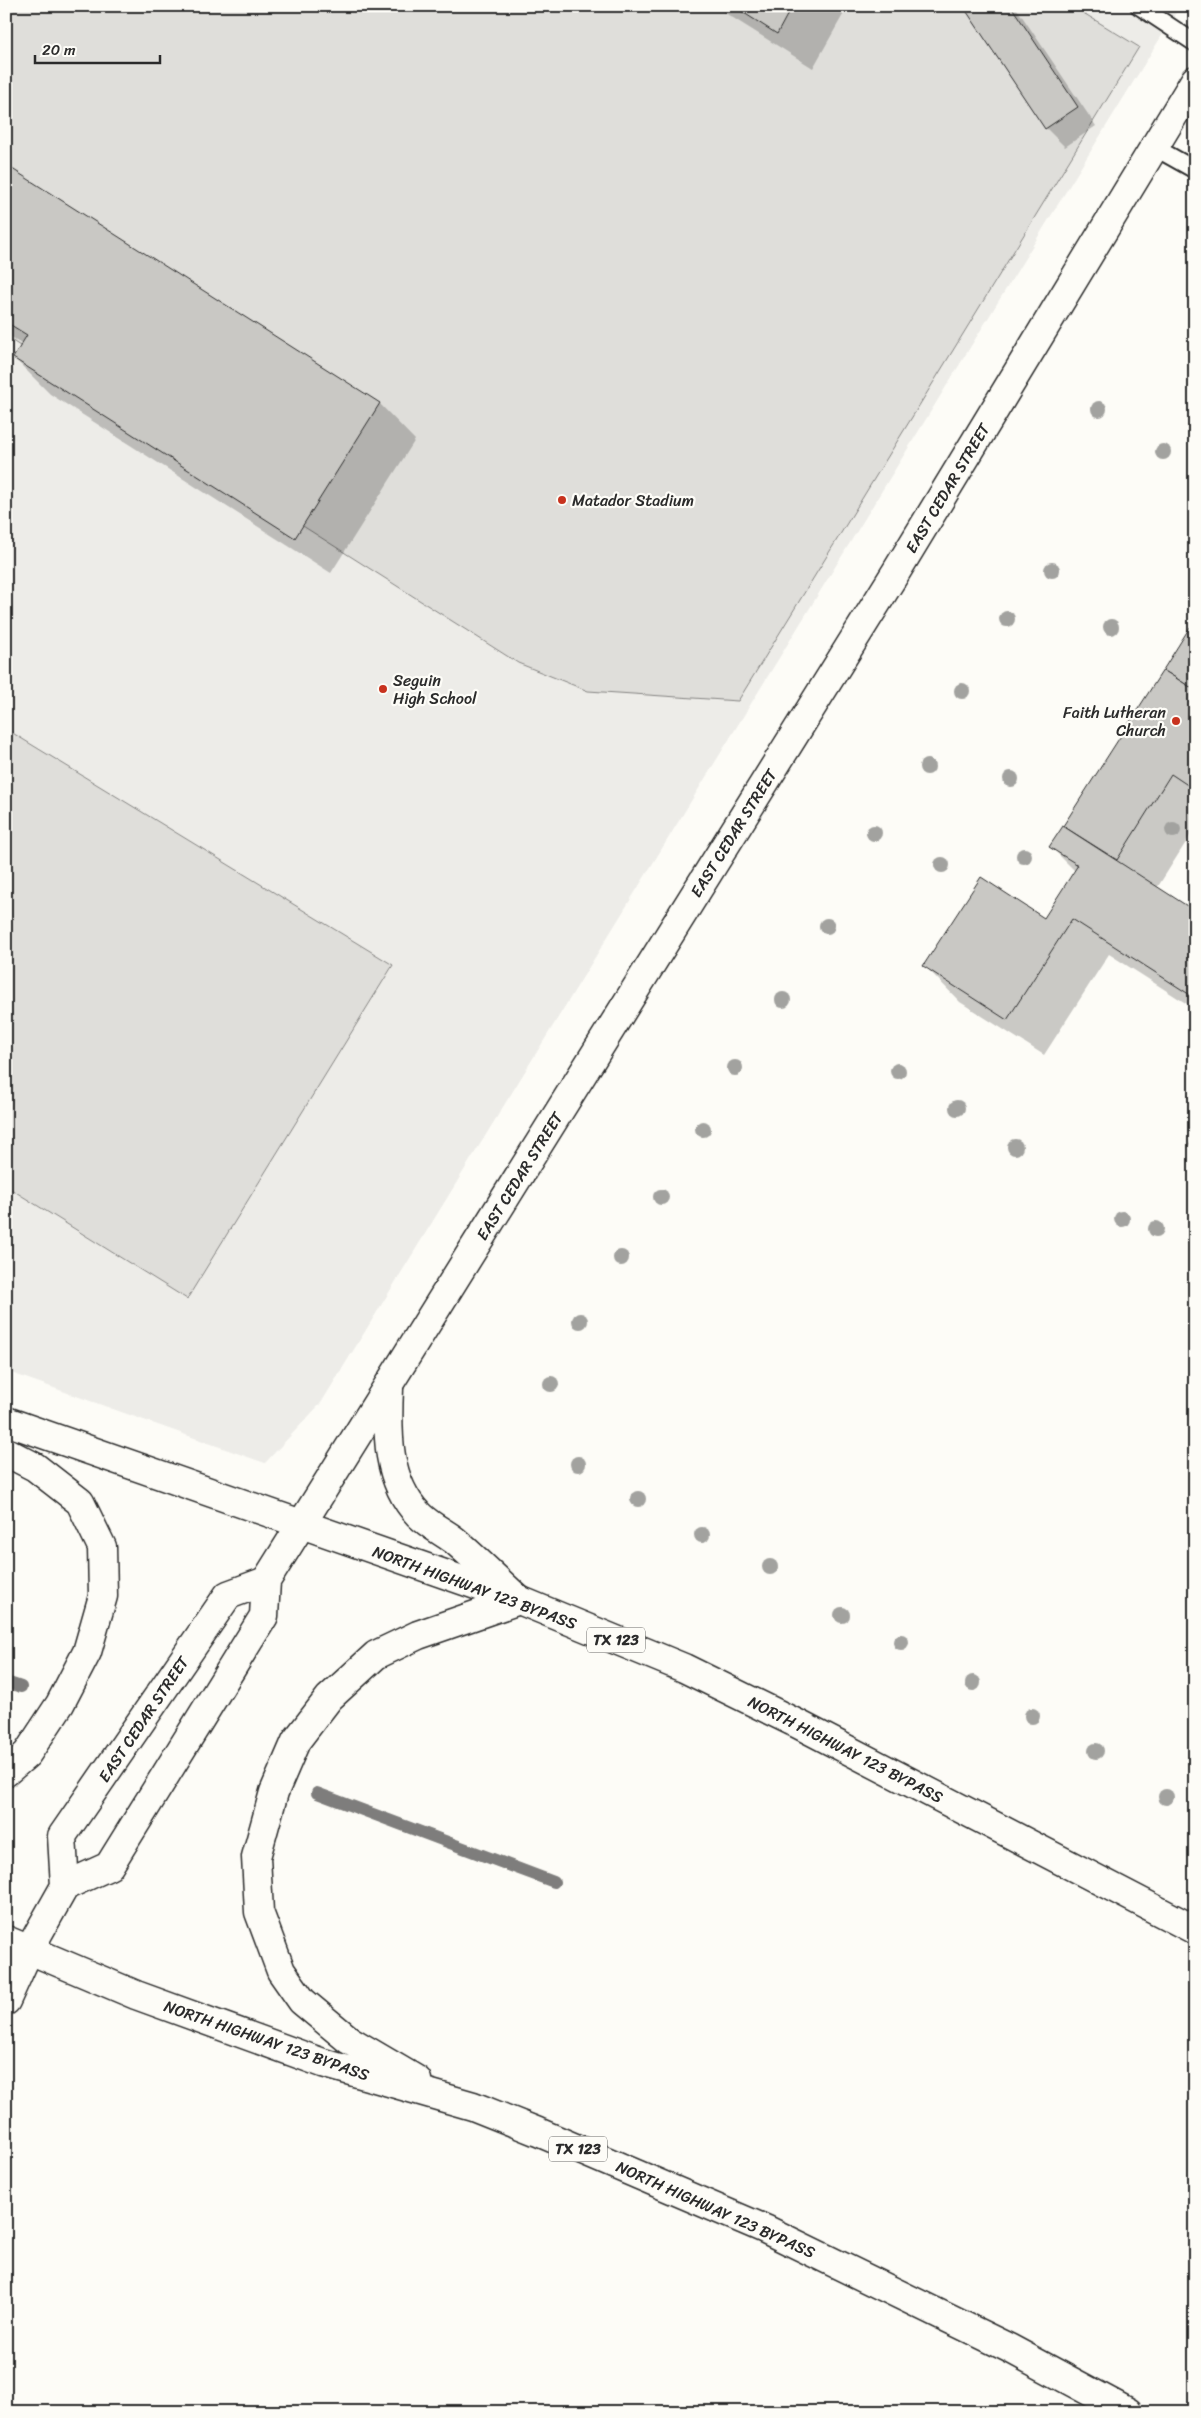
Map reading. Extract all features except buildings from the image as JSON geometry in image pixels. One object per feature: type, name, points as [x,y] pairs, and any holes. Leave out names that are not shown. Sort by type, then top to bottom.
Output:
[{"type":"main road","name":"EAST CEDAR STREET","points":[[266,1582],[228,1595],[62,1836],[65,1886],[109,1866],[264,1616],[266,1582],[885,589],[1195,80]]},
{"type":"main road","points":[[389,1385],[387,1425],[392,1464],[399,1487],[419,1515],[454,1540],[519,1600],[418,1635],[376,1655],[329,1698],[296,1741],[274,1792],[256,1857],[259,1912],[280,1971],[302,2000],[349,2040],[418,2080],[473,2106]]},
{"type":"main road","name":"NORTH HIGHWAY 123 BYPASS","points":[[6,1420],[519,1600],[684,1668],[815,1733],[1195,1930]]},
{"type":"main road","points":[[6,1452],[36,1466],[80,1502],[102,1547],[103,1596],[87,1652],[60,1704],[27,1754],[6,1772]]},
{"type":"main road","points":[[6,2001],[18,1945],[65,1886]]},
{"type":"main road","name":"NORTH HIGHWAY 123 BYPASS","points":[[18,1945],[136,1995],[323,2063],[473,2106],[765,2229],[1009,2348],[1128,2412]]},
{"type":"lane","points":[[1139,6],[1195,43]]},
{"type":"lane","points":[[1154,147],[1195,170]]},
{"type":"shaded area","name":"Seguin High School","points":[[6,6],[1180,6],[321,1403],[265,1463],[6,1371]]},
{"type":"shaded area","name":"Matador Stadium","points":[[6,6],[1072,6],[1139,47],[738,701],[588,691],[518,663],[6,337]]},
{"type":"shaded area","points":[[6,729],[393,965],[187,1299],[6,1186]]},
{"type":"waterway","points":[[6,1682],[21,1687]]},
{"type":"waterway","points":[[317,1793],[554,1882]]},
{"type":"place","name":"Matador Stadium","points":[[562,500]]},
{"type":"place","name":"Seguin High School","points":[[383,689]]},
{"type":"place","name":"Faith Lutheran Church","points":[[1176,721]]}]
